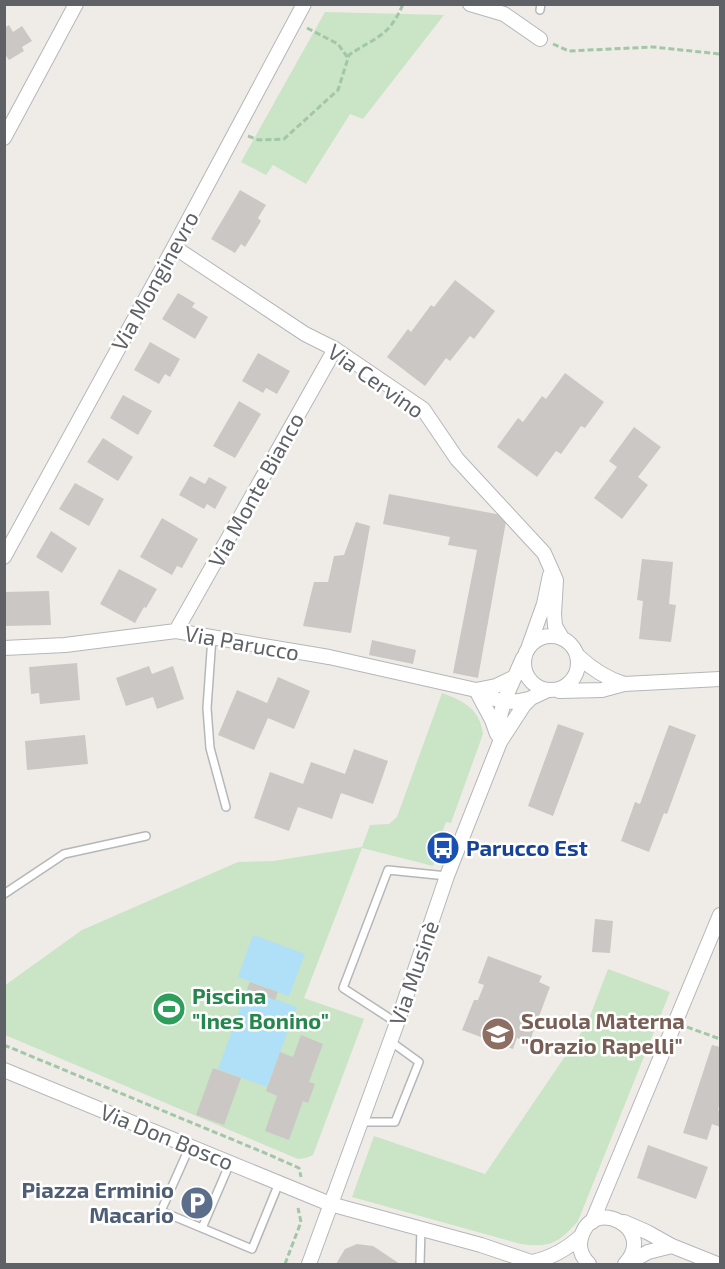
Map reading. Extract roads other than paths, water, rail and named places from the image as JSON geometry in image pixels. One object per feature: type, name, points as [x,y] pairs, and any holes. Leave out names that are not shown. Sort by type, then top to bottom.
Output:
[{"type":"street","points":[[4,138],[76,4]]},
{"type":"street","name":"Via Monginevro","points":[[4,556],[174,247],[304,4]]},
{"type":"street","points":[[470,4],[504,14],[540,39]]},
{"type":"street","name":"Via Cervino","points":[[174,247],[305,334],[335,349],[423,409],[457,459],[544,553],[556,580],[555,626],[562,638]]},
{"type":"street","name":"Via Monte Bianco","points":[[176,631],[335,349]]},
{"type":"street","points":[[500,742],[500,717],[504,701],[526,652],[548,588],[550,574],[544,553]]},
{"type":"street","name":"Via Parucco","points":[[4,648],[65,645],[176,631],[329,657],[476,690],[489,698],[504,701]]},
{"type":"street","points":[[504,701],[515,703],[551,691],[563,688],[576,675],[579,665],[574,647],[562,638],[549,636],[540,638],[526,652],[523,665],[529,681],[536,687],[551,691],[602,690],[624,684],[720,679]]},
{"type":"street","points":[[578,656],[591,668],[609,679],[624,684]]},
{"type":"street","points":[[500,742],[492,720],[476,690],[496,686],[515,677]]},
{"type":"street","points":[[500,742],[531,698]]},
{"type":"street","name":"Via Musinè","points":[[309,1264],[397,1023],[447,876],[500,742]]},
{"type":"street","points":[[592,1222],[720,915]]},
{"type":"street","name":"Via Don Bosco","points":[[4,1070],[330,1204]]},
{"type":"street","points":[[330,1204],[481,1245],[534,1264],[557,1254],[581,1236]]},
{"type":"street","points":[[589,1264],[581,1255],[581,1236],[592,1222],[608,1217],[717,1264]]},
{"type":"street","points":[[616,1219],[629,1229],[633,1237],[633,1253],[626,1264]]},
{"type":"street","points":[[626,1264],[648,1252],[672,1246]]},
{"type":"lane","points":[[212,637],[207,708],[210,748],[226,807]]},
{"type":"lane","points":[[4,894],[64,854],[146,836]]},
{"type":"lane","points":[[397,1023],[343,988],[388,870],[447,876]]},
{"type":"lane","points":[[361,1122],[395,1122],[419,1062],[390,1041]]},
{"type":"lane","points":[[190,1146],[161,1211],[252,1249],[279,1183]]},
{"type":"lane","points":[[202,1228],[230,1163]]},
{"type":"lane","points":[[420,1264],[421,1228]]},
{"type":"water","points":[[253,935],[305,954],[289,996],[238,977]]},
{"type":"water","points":[[247,989],[297,1007],[267,1087],[218,1069]]},
{"type":"place","name":"Parucco Est","points":[[443,848]]},
{"type":"place","name":"Piscina \"Ines Bonino\"","points":[[169,1009]]},
{"type":"place","name":"Scuola Materna \"Orazio Rapelli\"","points":[[498,1034]]},
{"type":"place","name":"Piazza Erminio Macario","points":[[197,1203]]}]
